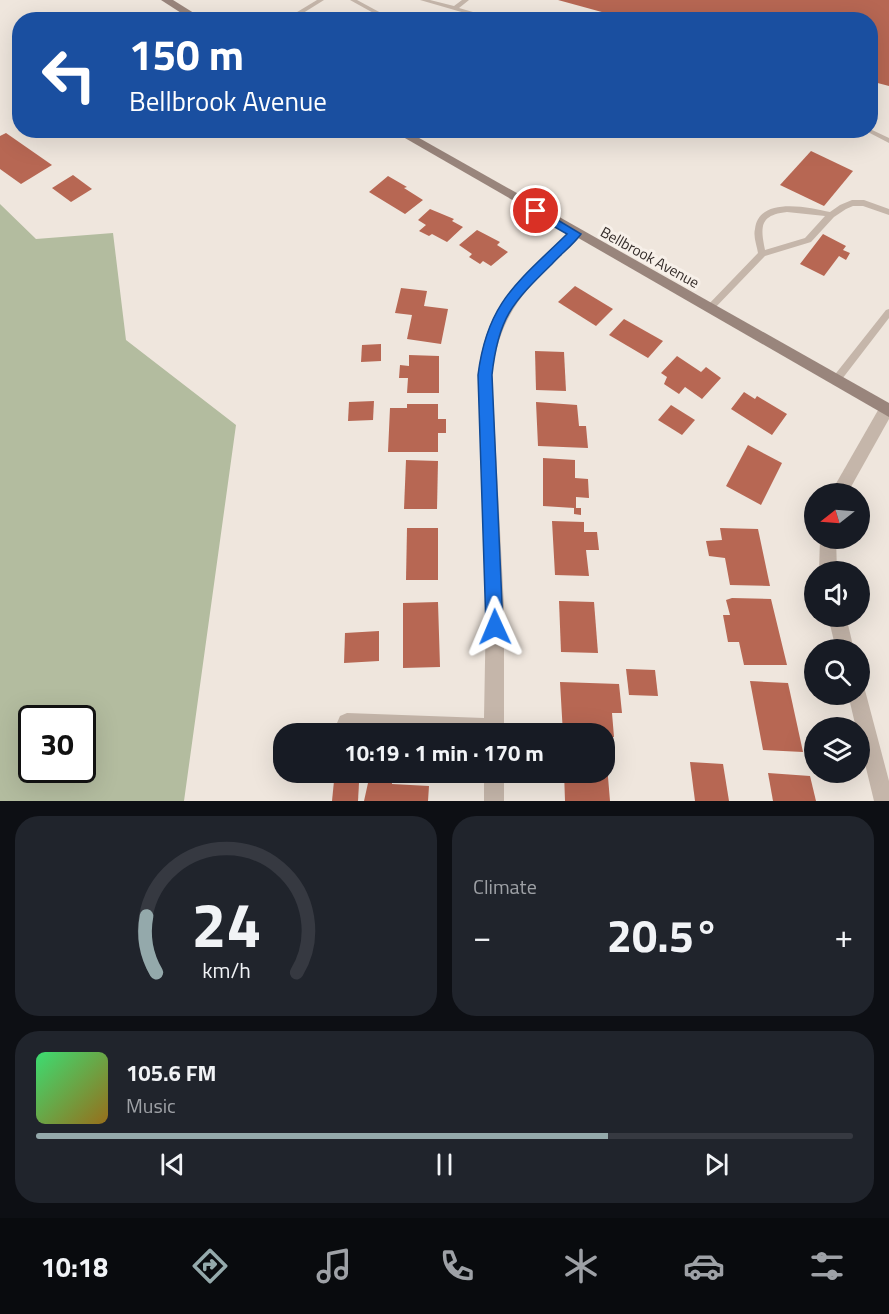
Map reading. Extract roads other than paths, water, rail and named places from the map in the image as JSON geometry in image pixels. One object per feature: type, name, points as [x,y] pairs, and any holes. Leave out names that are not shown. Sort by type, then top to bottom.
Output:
[{"type":"street","points":[[166,0],[186,12]]},
{"type":"street","name":"Bellbrook Avenue","points":[[410,138],[888,410]]},
{"type":"street","points":[[494,723],[495,607],[485,375],[487,353],[497,320],[512,295],[575,234]]},
{"type":"street","points":[[845,483],[888,410]]},
{"type":"street","points":[[860,705],[884,801]]},
{"type":"street","points":[[494,783],[494,801]]},
{"type":"lane","points":[[301,12],[321,0]]},
{"type":"lane","points":[[353,0],[376,12]]},
{"type":"lane","points":[[423,0],[469,12]]},
{"type":"lane","points":[[454,8],[466,0]]},
{"type":"lane","points":[[709,309],[762,254],[808,240],[831,215],[852,203],[878,206],[889,212]]},
{"type":"lane","points":[[762,254],[757,230],[761,219],[770,212],[789,208],[831,215]]},
{"type":"lane","points":[[836,380],[889,312]]}]
